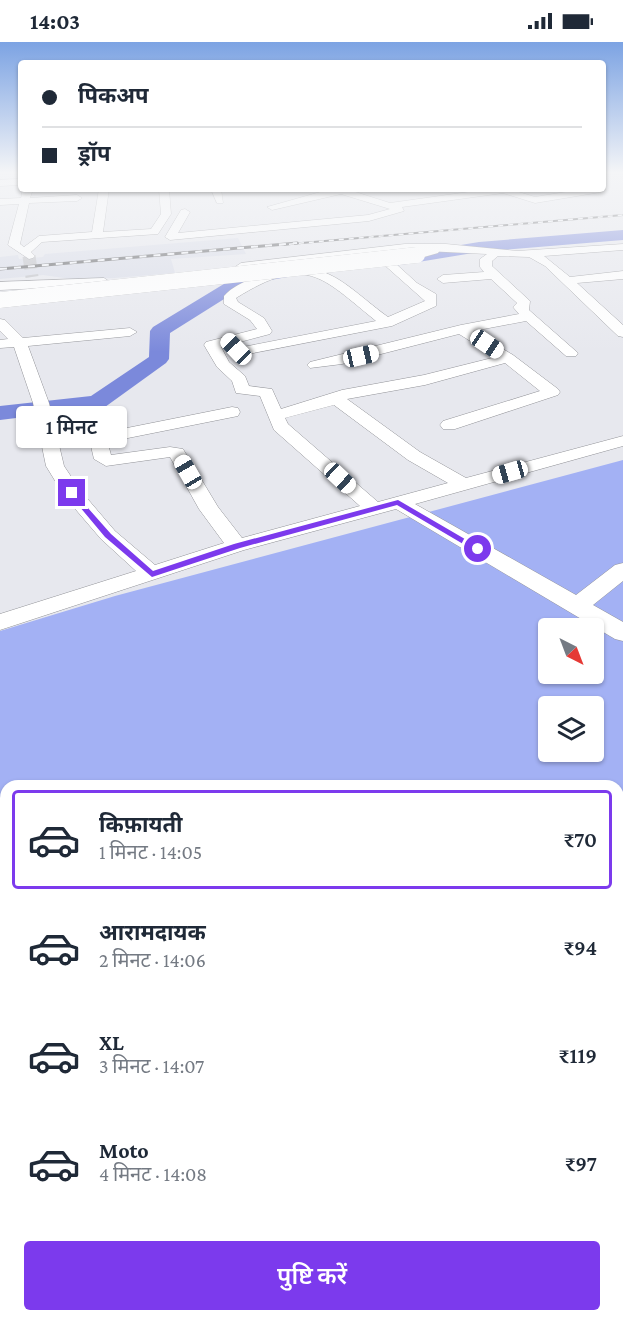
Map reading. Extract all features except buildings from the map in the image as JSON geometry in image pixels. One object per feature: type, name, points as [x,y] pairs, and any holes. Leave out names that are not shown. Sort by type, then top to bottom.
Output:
[{"type":"main road","points":[[5,290],[432,250]]},
{"type":"street","points":[[16,232],[14,245],[27,254],[41,238],[152,232]]},
{"type":"street","points":[[173,232],[170,237],[226,232]]},
{"type":"street","points":[[5,290],[57,290],[172,281],[377,252],[432,250],[500,240]]},
{"type":"street","points":[[5,290],[180,277],[381,249],[536,257],[623,249]]},
{"type":"street","points":[[227,340],[239,351],[247,351],[387,323],[418,311],[433,300],[413,286],[377,252]]},
{"type":"street","points":[[488,255],[484,264],[525,304],[524,312]]},
{"type":"street","points":[[536,257],[623,333]]},
{"type":"street","points":[[373,508],[280,426],[266,392],[242,390],[240,379],[219,360],[217,351],[211,345],[263,332],[265,329],[251,314],[234,307],[229,302],[230,296],[260,278],[289,273],[310,272],[326,275],[387,323]]},
{"type":"street","points":[[443,279],[494,275]]},
{"type":"street","points":[[5,290],[32,277]]},
{"type":"street","points":[[565,281],[620,278]]},
{"type":"street","points":[[489,310],[524,312],[554,335],[571,353]]},
{"type":"street","points":[[315,365],[344,360],[498,321],[524,312]]},
{"type":"street","points":[[0,323],[41,403],[55,466],[72,493],[108,535],[152,574]]},
{"type":"street","points":[[449,426],[551,394],[550,390],[508,358],[461,329]]},
{"type":"street","points":[[9,343],[130,332]]},
{"type":"street","points":[[275,416],[337,399],[342,395],[424,380],[508,358]]},
{"type":"street","points":[[344,360],[377,387]]},
{"type":"street","points":[[337,399],[414,456],[465,485]]},
{"type":"street","points":[[232,412],[107,437],[99,442],[103,459],[106,461],[177,453],[209,509],[237,546]]},
{"type":"street","points":[[0,622],[237,546],[623,441]]},
{"type":"street","points":[[398,502],[623,633]]},
{"type":"street","points":[[577,606],[623,570]]},
{"type":"shaded area","points":[[238,238],[246,254],[171,259],[175,273],[114,278],[71,279],[43,275],[0,279],[0,257],[18,255],[19,259],[43,257],[45,254]]},
{"type":"shaded area","points":[[623,460],[623,780],[0,780],[0,631],[115,596]]},
{"type":"waterway","points":[[394,261],[479,247],[623,235]]},
{"type":"waterway","points":[[0,413],[97,402],[159,359],[160,331],[243,280],[287,272]]},
{"type":"tunnel","points":[[29,256],[32,277]]},
{"type":"railway","points":[[279,245],[432,232]]},
{"type":"railway","points":[[0,269],[297,243]]},
{"type":"route","points":[[72,493],[108,535],[152,574],[237,546],[398,502],[478,549]]}]
